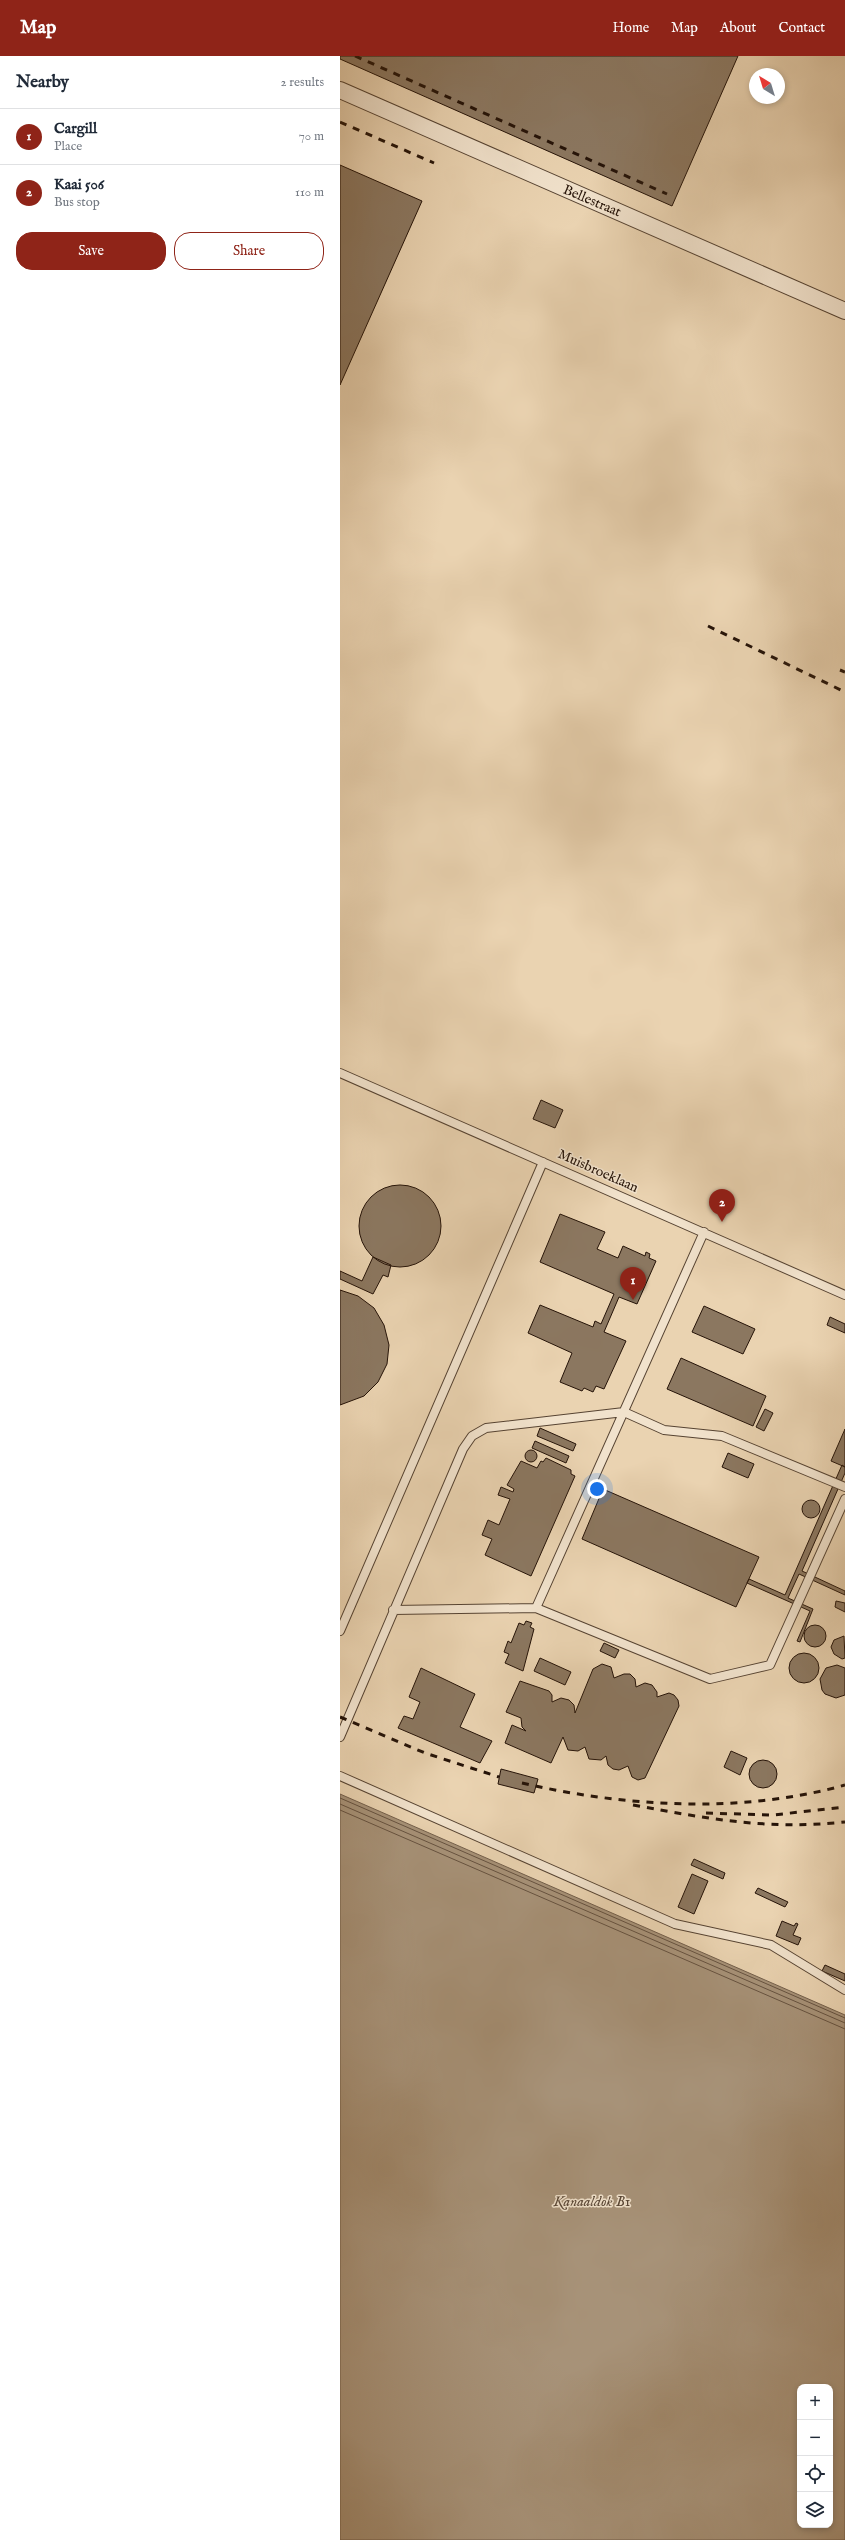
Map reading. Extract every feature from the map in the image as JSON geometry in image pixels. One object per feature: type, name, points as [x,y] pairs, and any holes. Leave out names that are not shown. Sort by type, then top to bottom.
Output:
[{"type":"street","name":"Bellestraat","points":[[340,90],[845,311]]},
{"type":"lane","name":"Muisbroeklaan","points":[[340,1073],[845,1295]]},
{"type":"lane","points":[[340,1631],[543,1162]]},
{"type":"lane","points":[[536,1608],[704,1232]]},
{"type":"lane","points":[[340,1737],[463,1449],[472,1436],[486,1428],[624,1412],[664,1430],[722,1436],[845,1487]]},
{"type":"lane","points":[[393,1610],[536,1608],[710,1680],[770,1665],[845,1498]]},
{"type":"lane","points":[[340,1776],[676,1924],[771,1945],[845,1990]]},
{"type":"water","name":"Kanaaldok B1","points":[[340,1794],[845,2015],[845,2540],[340,2540]]},
{"type":"building","points":[[340,56],[738,56],[672,206],[340,59]]},
{"type":"building","points":[[340,165],[422,201],[340,385]]},
{"type":"building","points":[[541,1100],[563,1110],[555,1128],[533,1119]]},
{"type":"building","points":[[400,1185],[416,1189],[429,1197],[437,1210],[441,1226],[437,1242],[429,1255],[416,1263],[400,1267],[384,1263],[371,1255],[363,1242],[359,1226],[363,1210],[371,1197],[384,1189]]},
{"type":"building","points":[[560,1214],[605,1232],[597,1249],[618,1258],[623,1246],[645,1256],[646,1252],[650,1254],[649,1258],[656,1261],[637,1304],[619,1297],[604,1332],[626,1341],[604,1389],[596,1386],[593,1392],[584,1388],[582,1391],[560,1382],[572,1353],[528,1333],[540,1305],[593,1327],[595,1321],[601,1324],[614,1294],[540,1262]]},
{"type":"building","points":[[373,1257],[391,1265],[388,1277],[383,1275],[373,1294],[340,1279],[340,1271],[362,1281]]},
{"type":"building","points":[[340,1290],[358,1296],[374,1308],[384,1325],[389,1345],[387,1364],[378,1382],[364,1396],[340,1405]]},
{"type":"building","points":[[704,1306],[755,1329],[743,1354],[692,1332]]},
{"type":"building","points":[[830,1317],[845,1324],[845,1333],[827,1325]]},
{"type":"building","points":[[681,1358],[766,1396],[753,1426],[667,1389]]},
{"type":"building","points":[[765,1409],[773,1413],[764,1431],[756,1427]]},
{"type":"building","points":[[540,1428],[576,1444],[573,1451],[537,1436]]},
{"type":"building","points":[[845,1429],[845,1467],[831,1461]]},
{"type":"building","points":[[535,1441],[569,1456],[566,1463],[532,1448]]},
{"type":"building","points":[[531,1450],[535,1452],[537,1456],[535,1460],[531,1462],[527,1460],[525,1456],[527,1452]]},
{"type":"building","points":[[728,1453],[754,1464],[748,1478],[722,1467]]},
{"type":"building","points":[[546,1458],[571,1470],[571,1474],[575,1476],[531,1576],[485,1555],[492,1539],[482,1535],[488,1520],[499,1525],[510,1499],[498,1495],[501,1487],[513,1492],[514,1489],[507,1485],[521,1461],[537,1468],[541,1461],[543,1462]]},
{"type":"building","points":[[842,1465],[845,1467],[845,1473],[802,1571],[845,1591],[845,1595],[799,1574],[788,1598],[813,1609],[800,1642],[797,1641],[810,1611],[747,1583],[749,1579],[785,1595]]},
{"type":"building","points":[[603,1489],[759,1557],[736,1607],[582,1539]]},
{"type":"building","points":[[811,1500],[817,1503],[820,1509],[817,1515],[811,1518],[805,1515],[802,1509],[805,1503]]},
{"type":"building","points":[[836,1601],[845,1603],[845,1612],[835,1607]]},
{"type":"building","points":[[526,1621],[532,1623],[530,1627],[534,1629],[523,1671],[505,1663],[509,1654],[504,1652],[508,1641],[511,1643],[519,1623],[524,1625]]},
{"type":"building","points":[[815,1625],[823,1628],[826,1636],[823,1644],[815,1647],[807,1644],[804,1636],[807,1628]]},
{"type":"building","points":[[844,1636],[845,1658],[842,1659],[834,1654],[831,1647],[834,1640]]},
{"type":"building","points":[[604,1643],[619,1650],[615,1658],[600,1651]]},
{"type":"building","points":[[804,1653],[810,1654],[818,1662],[818,1674],[810,1682],[804,1683],[798,1682],[790,1674],[789,1668],[790,1662],[798,1654]]},
{"type":"building","points":[[540,1658],[571,1672],[565,1685],[534,1671]]},
{"type":"building","points":[[602,1664],[611,1667],[614,1678],[624,1674],[630,1674],[635,1679],[636,1687],[645,1683],[652,1685],[657,1692],[657,1697],[669,1693],[674,1695],[678,1700],[679,1706],[645,1778],[638,1780],[632,1777],[628,1766],[619,1770],[613,1769],[608,1765],[606,1756],[601,1760],[589,1759],[585,1747],[578,1751],[568,1750],[563,1737],[551,1763],[505,1743],[512,1725],[526,1731],[522,1727],[521,1718],[506,1712],[520,1681],[549,1691],[552,1695],[552,1702],[561,1698],[569,1700],[574,1705],[575,1713],[593,1669]]},
{"type":"building","points":[[837,1665],[845,1668],[845,1695],[836,1698],[825,1694],[822,1690],[820,1679],[826,1668]]},
{"type":"building","points":[[421,1668],[475,1694],[460,1727],[492,1741],[480,1763],[398,1728],[404,1716],[413,1719],[420,1702],[409,1697]]},
{"type":"building","points":[[731,1751],[747,1758],[740,1775],[724,1767]]},
{"type":"building","points":[[763,1760],[773,1764],[777,1774],[773,1784],[763,1788],[753,1784],[749,1774],[753,1764]]},
{"type":"building","points":[[501,1769],[538,1779],[534,1793],[498,1784]]},
{"type":"building","points":[[694,1859],[725,1873],[723,1879],[691,1865]]},
{"type":"building","points":[[692,1874],[708,1881],[694,1914],[678,1907]]},
{"type":"building","points":[[758,1888],[788,1902],[785,1907],[755,1893]]},
{"type":"building","points":[[782,1921],[794,1926],[796,1923],[798,1924],[793,1935],[801,1938],[798,1945],[776,1936]]},
{"type":"building","points":[[825,1965],[845,1974],[845,1981],[822,1971]]},
{"type":"railway","points":[[355,56],[667,194]]},
{"type":"railway","points":[[340,122],[434,163]]},
{"type":"railway","points":[[708,626],[845,692]]},
{"type":"railway","points":[[840,670],[845,672]]},
{"type":"railway","points":[[340,1717],[425,1753],[499,1777]]},
{"type":"railway","points":[[522,1783],[602,1798],[684,1804],[766,1800],[806,1794],[845,1785]]},
{"type":"railway","points":[[633,1805],[687,1815],[738,1822],[790,1825],[845,1822]]},
{"type":"railway","points":[[706,1813],[773,1815],[845,1807]]},
{"type":"place","name":"Kaai 506","points":[[722,1222]]},
{"type":"place","name":"Cargill","points":[[633,1300]]}]
